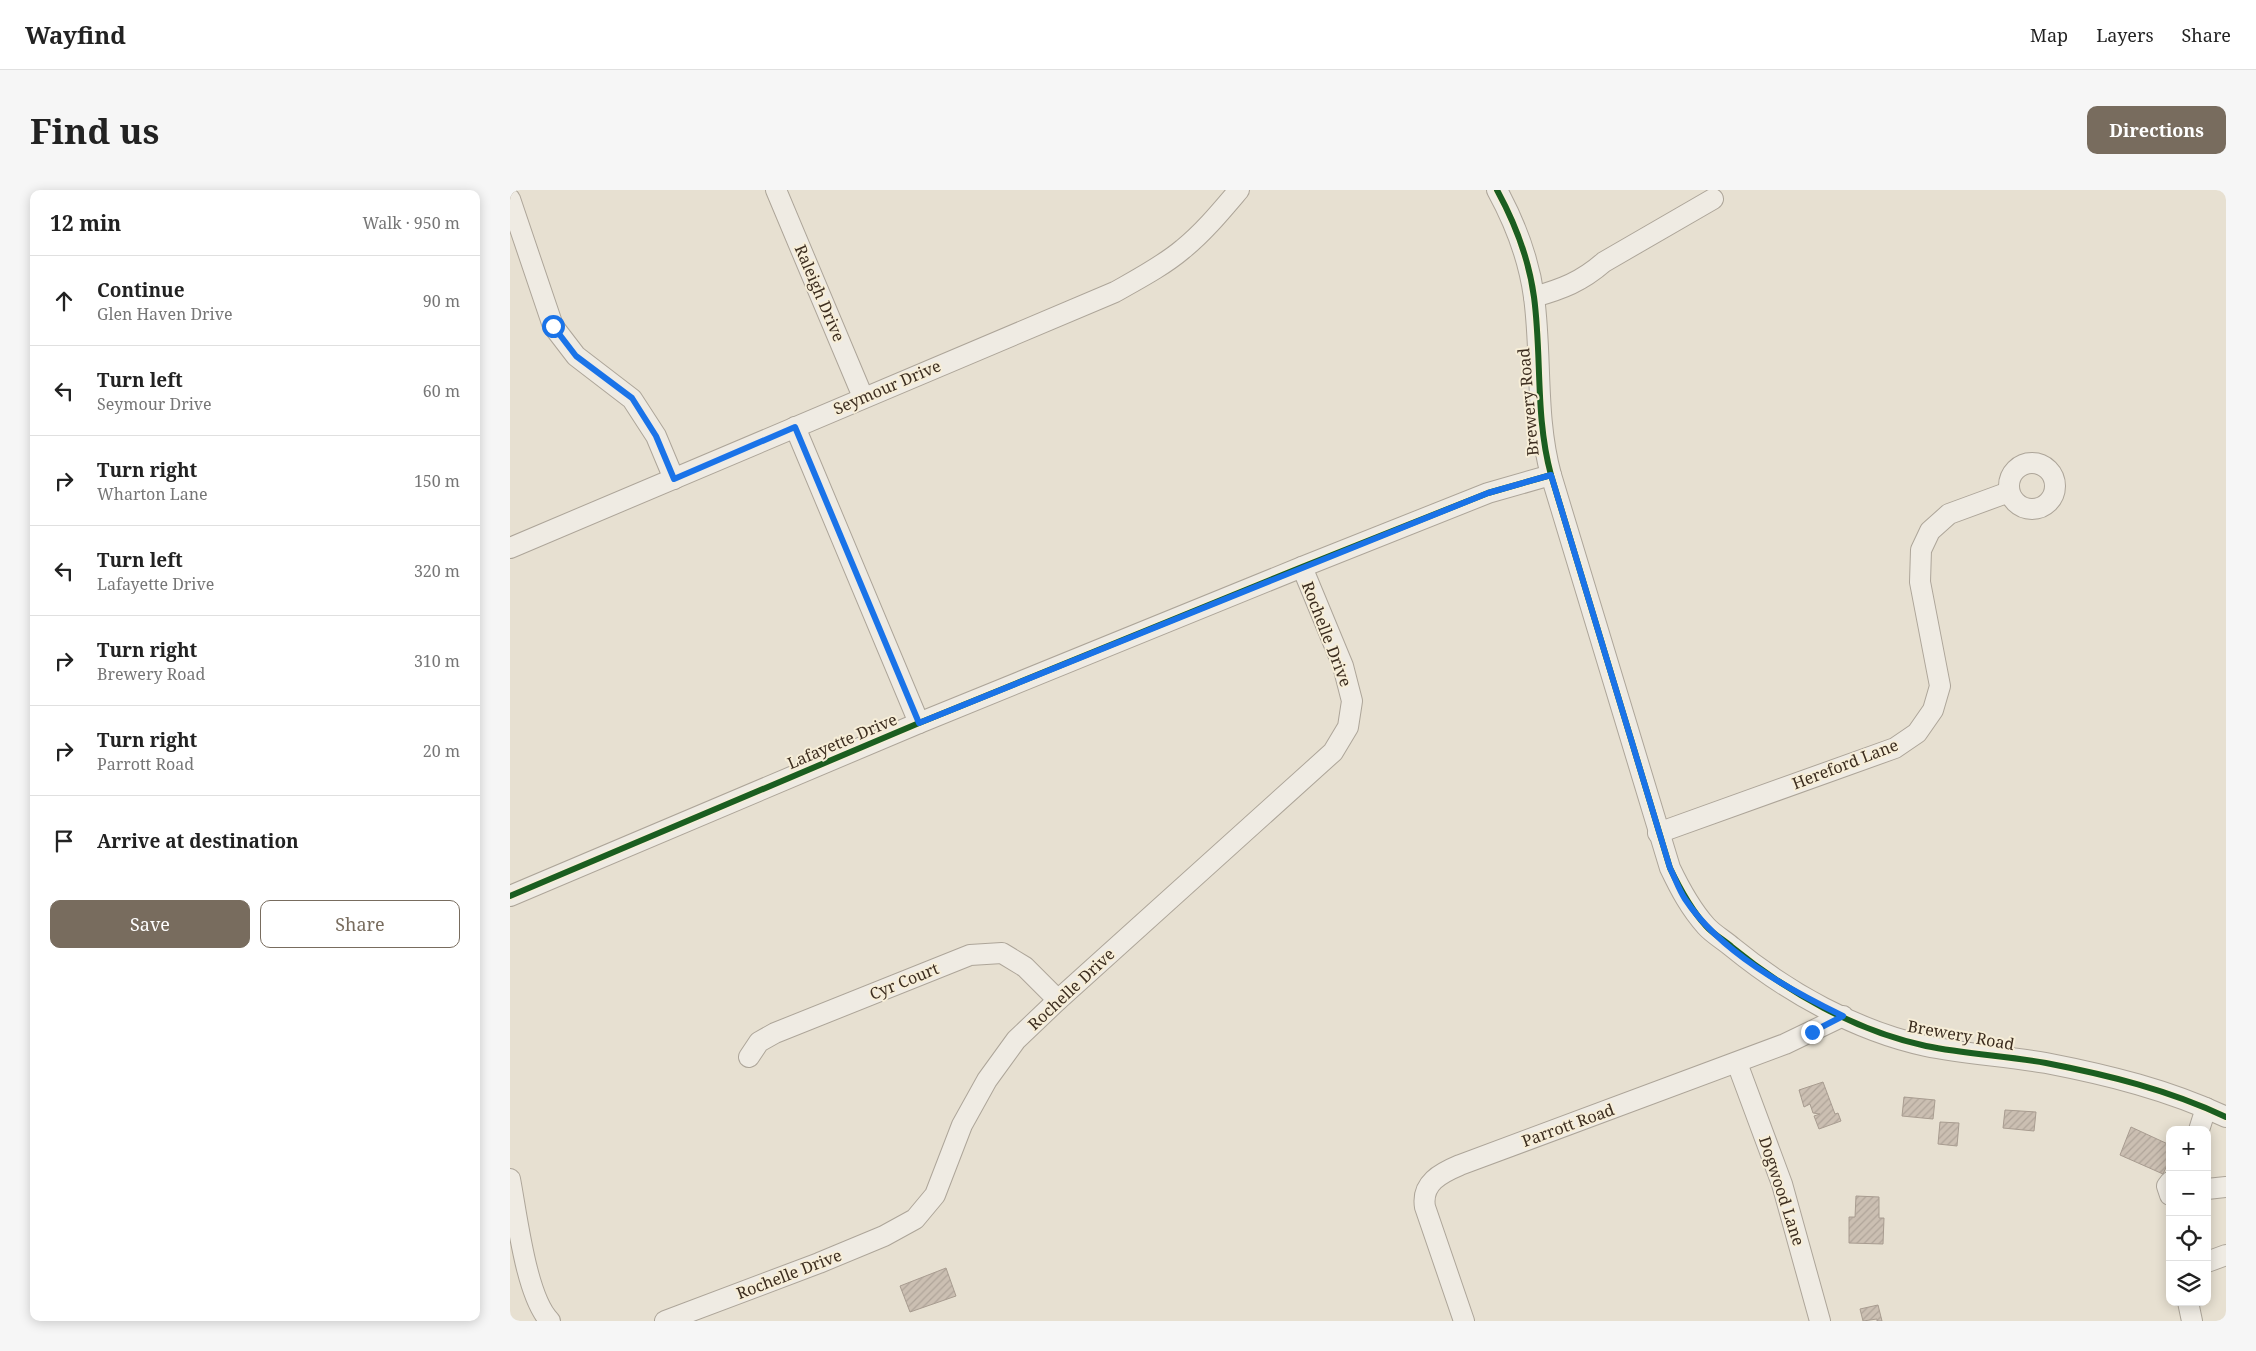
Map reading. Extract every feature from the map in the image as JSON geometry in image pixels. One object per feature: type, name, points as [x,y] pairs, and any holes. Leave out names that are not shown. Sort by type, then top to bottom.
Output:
[{"type":"street","name":"Raleigh Drive","points":[[776,190],[863,396]]},
{"type":"street","name":"Seymour Drive","points":[[510,548],[795,427],[863,396],[1114,292],[1151,272],[1183,249],[1215,218],[1239,190]]},
{"type":"street","name":"Brewery Road","points":[[1497,190],[1510,213],[1525,258],[1534,297],[1543,446],[1551,475],[1670,868],[1685,898],[1707,927],[1772,978],[1843,1016],[1883,1033],[1925,1046],[2045,1063],[2124,1080],[2168,1092],[2226,1117]]},
{"type":"street","points":[[510,199],[517,244],[553,326],[576,356],[632,398],[656,436],[674,479]]},
{"type":"street","points":[[1534,297],[1564,289],[1588,275],[1604,262],[1713,199]]},
{"type":"street","points":[[795,427],[919,723]]},
{"type":"street","name":"Lafayette Drive","points":[[510,896],[919,723],[1302,567],[1488,493],[1551,475]]},
{"type":"street","name":"Hereford Lane","points":[[1658,833],[1895,748],[1917,733],[1933,710],[1940,686],[1920,582],[1922,550],[1930,531],[1949,514],[2009,492]]},
{"type":"street","name":"Rochelle Drive","points":[[665,1321],[838,1255],[884,1236],[915,1220],[935,1195],[962,1125],[987,1080],[1016,1040],[1333,752],[1348,727],[1352,701],[1343,666],[1302,567]]},
{"type":"street","name":"Cyr Court","points":[[749,1057],[759,1042],[775,1033],[970,955],[1002,953],[1025,967],[1058,1000]]},
{"type":"street","name":"Parrott Road","points":[[1464,1321],[1426,1207],[1425,1193],[1435,1178],[1460,1164],[1737,1063],[1794,1040],[1843,1016]]},
{"type":"street","name":"Dogwood Lane","points":[[1737,1063],[1782,1184],[1820,1321]]},
{"type":"street","points":[[2200,1126],[2206,1108]]},
{"type":"street","points":[[510,1179],[531,1283],[543,1314],[550,1321]]},
{"type":"street","points":[[2211,1189],[2226,1187]]},
{"type":"street","points":[[2210,1261],[2226,1255]]},
{"type":"street","points":[[2189,1306],[2192,1321]]},
{"type":"building","points":[[1823,1082],[1835,1114],[1838,1113],[1841,1121],[1819,1129],[1814,1116],[1820,1114],[1813,1113],[1810,1104],[1804,1107],[1799,1090]]},
{"type":"building","points":[[1904,1097],[1935,1100],[1933,1119],[1902,1116]]},
{"type":"building","points":[[2005,1110],[2036,1112],[2034,1131],[2003,1128]]},
{"type":"building","points":[[1940,1122],[1959,1123],[1957,1146],[1938,1144]]},
{"type":"building","points":[[2131,1127],[2166,1143],[2166,1168],[2163,1174],[2120,1155]]},
{"type":"building","points":[[1856,1196],[1879,1197],[1879,1218],[1884,1218],[1883,1244],[1849,1243],[1849,1217],[1855,1217]]},
{"type":"building","points":[[946,1268],[956,1296],[910,1312],[900,1286]]},
{"type":"building","points":[[1878,1305],[1882,1321],[1877,1321],[1877,1319],[1863,1321],[1860,1309]]},
{"type":"cycle path","points":[[1497,190],[1510,215],[1532,283],[1543,431],[1551,475],[1670,868],[1700,919],[1709,929],[1753,964],[1799,994],[1823,1008],[1874,1031],[1926,1046],[2046,1063],[2115,1078],[2183,1099],[2226,1117]]},
{"type":"cycle path","points":[[510,896],[919,723],[1302,567],[1488,493],[1551,475]]},
{"type":"route","points":[[553,326],[576,356],[632,398],[656,436],[674,479],[795,427],[919,723],[1488,493],[1551,475],[1670,868],[1685,898],[1707,927],[1772,978],[1843,1016],[1812,1032]]}]
